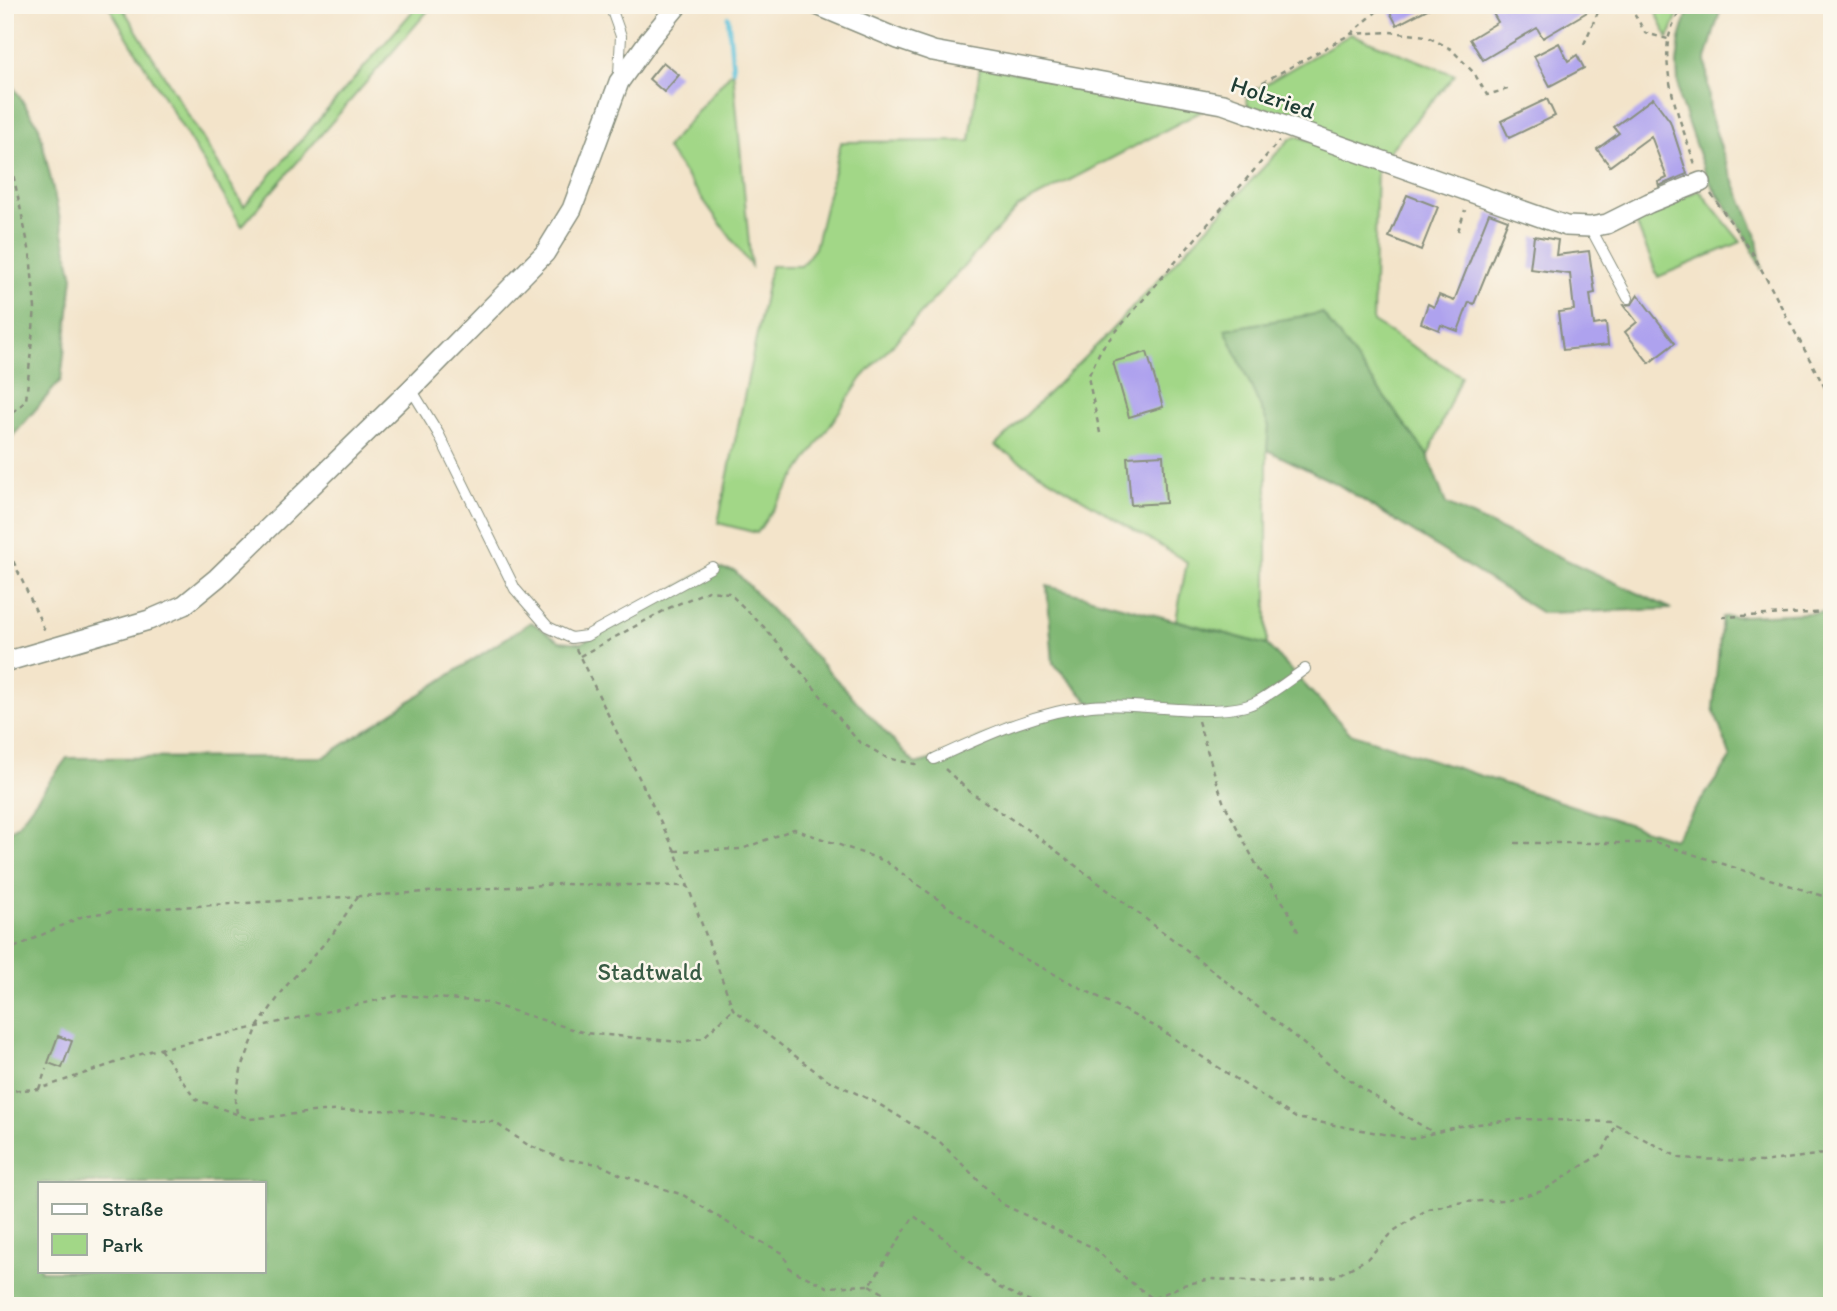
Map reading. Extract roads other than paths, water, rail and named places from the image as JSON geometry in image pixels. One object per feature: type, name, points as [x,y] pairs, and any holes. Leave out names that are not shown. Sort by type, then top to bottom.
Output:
[{"type":"street","points":[[5,662],[149,620],[184,605],[217,578],[411,389],[545,253],[572,209],[619,82],[678,5]]},
{"type":"street","name":"Holzried","points":[[817,5],[933,51],[1223,104],[1566,226],[1590,227],[1607,224],[1701,182]]},
{"type":"lane","points":[[610,5],[621,36],[619,82]]},
{"type":"lane","points":[[1590,227],[1628,298]]},
{"type":"lane","points":[[411,389],[438,433],[515,589],[548,627],[571,638],[586,636],[712,567]]},
{"type":"lane","points":[[934,759],[1010,725],[1048,713],[1092,706],[1223,709],[1254,703],[1306,669]]},
{"type":"waterway","points":[[728,17],[733,70]]},
{"type":"park label","name":"Stadtwald","points":[[650,971]]}]
